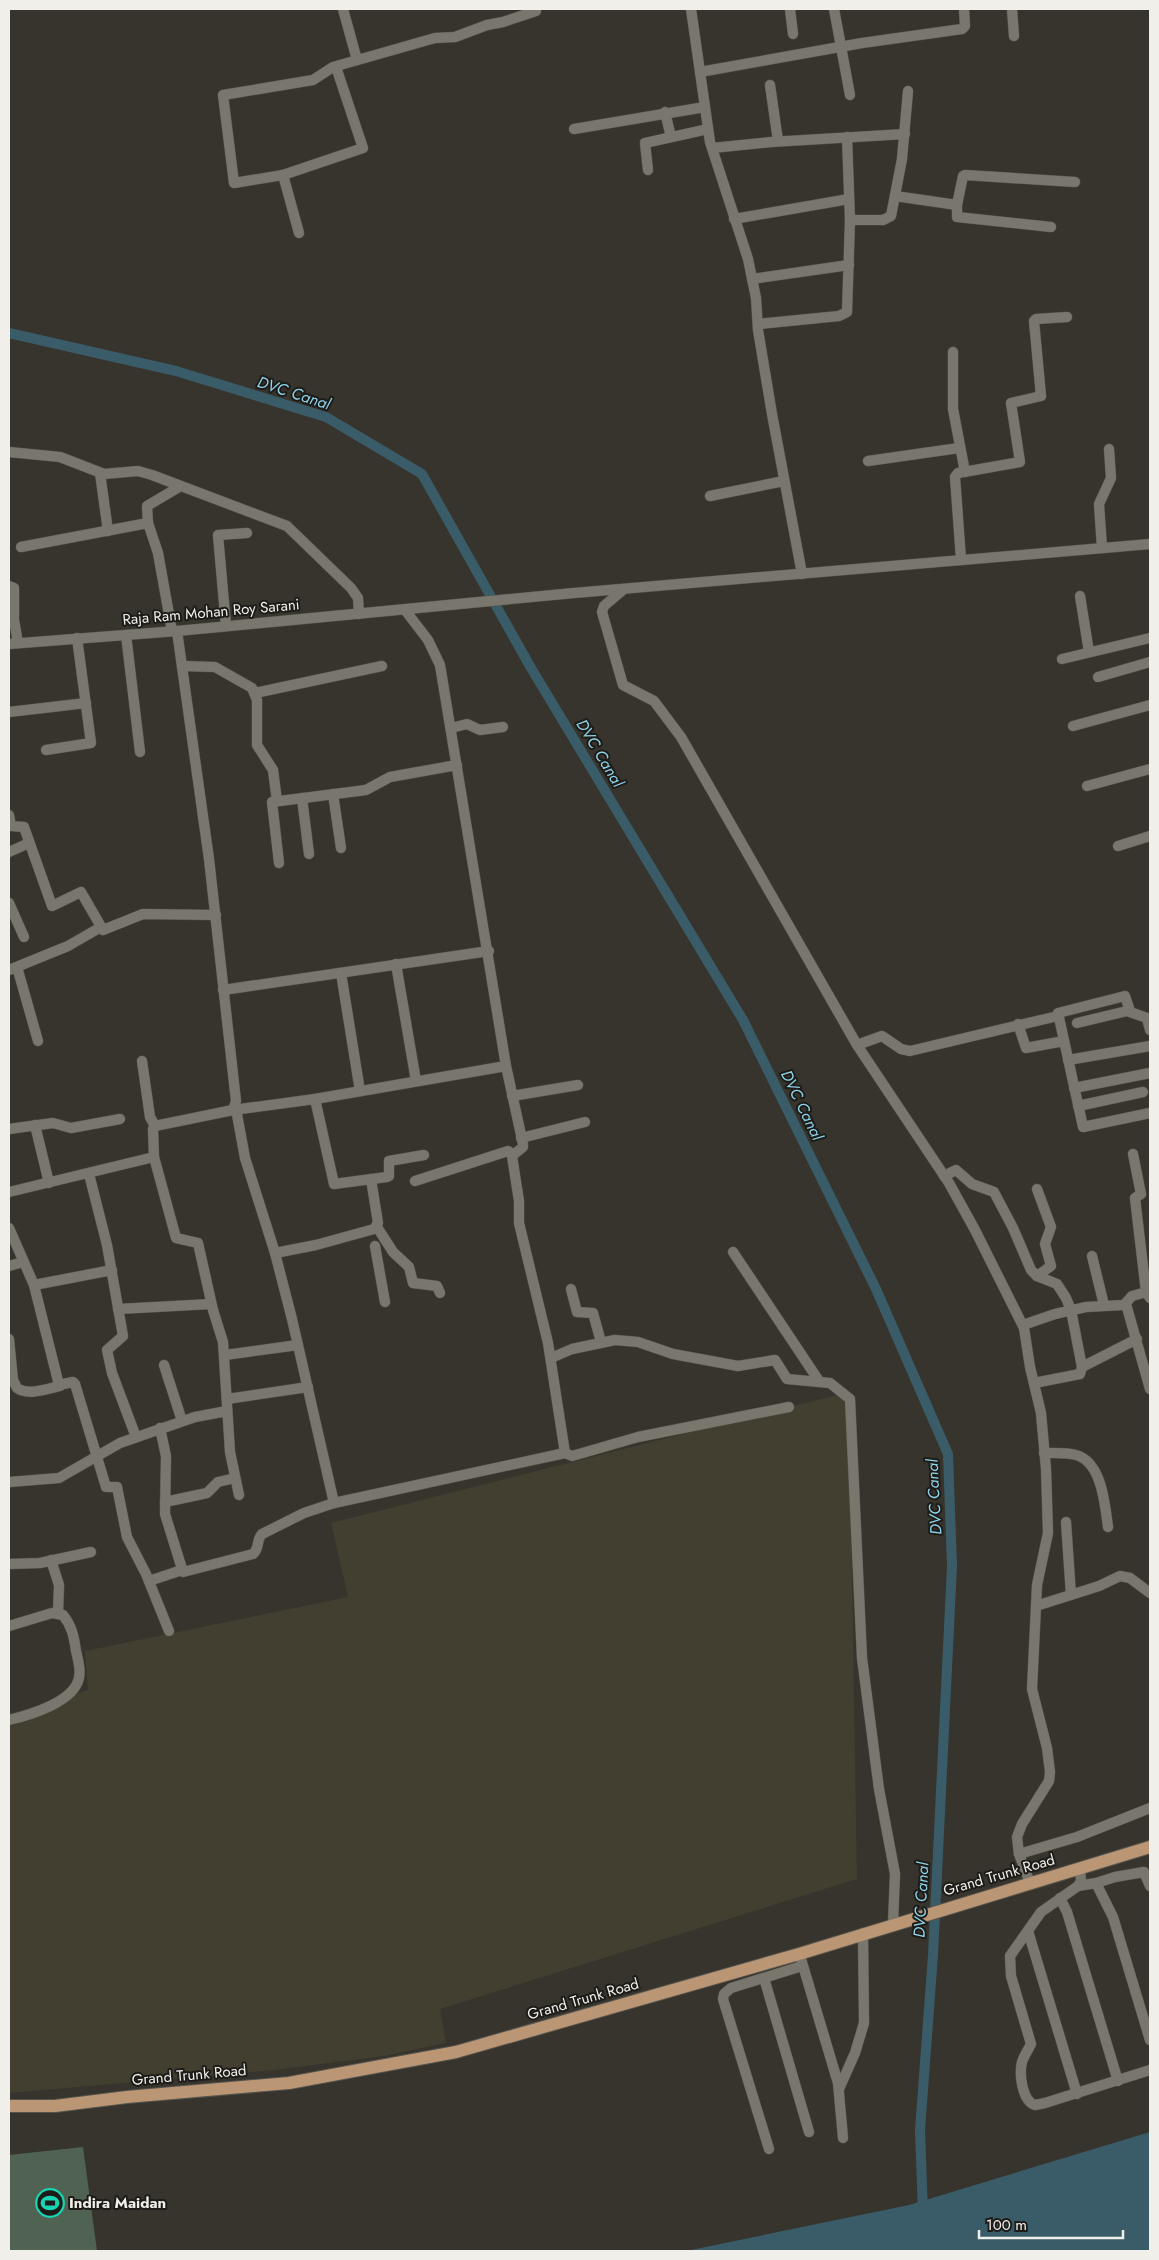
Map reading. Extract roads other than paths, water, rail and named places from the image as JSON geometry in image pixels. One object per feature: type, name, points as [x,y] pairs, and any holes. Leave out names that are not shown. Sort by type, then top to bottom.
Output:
[{"type":"main road","name":"Grand Trunk Road","points":[[9,2106],[55,2106],[322,2078],[456,2052],[801,1960],[863,1933],[1150,1847]]},
{"type":"street","points":[[343,9],[357,60]]},
{"type":"street","points":[[691,9],[712,148],[752,279],[784,481],[802,574]]},
{"type":"street","points":[[790,9],[793,34]]},
{"type":"street","points":[[834,9],[850,95]]},
{"type":"street","points":[[700,72],[842,46],[962,29],[965,26],[964,9]]},
{"type":"street","points":[[1012,9],[1014,36]]},
{"type":"street","points":[[336,67],[363,148],[283,174],[234,183],[223,96],[313,80],[336,67],[357,60],[435,38],[455,37],[487,25],[503,22],[536,11]]},
{"type":"street","points":[[770,85],[778,141]]},
{"type":"street","points":[[850,220],[889,218],[895,196],[905,134],[908,91]]},
{"type":"street","points":[[574,129],[665,112],[705,107]]},
{"type":"street","points":[[665,112],[671,137]]},
{"type":"street","points":[[648,170],[644,144],[708,129]]},
{"type":"street","points":[[712,148],[778,141],[905,134]]},
{"type":"street","points":[[758,324],[844,315],[848,309],[850,220],[846,137]]},
{"type":"street","points":[[283,174],[298,233]]},
{"type":"street","points":[[1051,227],[958,217],[957,205],[965,175],[1075,182]]},
{"type":"street","points":[[895,196],[957,205]]},
{"type":"street","points":[[734,219],[849,199]]},
{"type":"street","points":[[752,279],[849,265]]},
{"type":"street","points":[[961,560],[955,477],[965,472],[1020,462],[1011,403],[1041,396],[1034,321],[1036,319],[1067,317]]},
{"type":"street","points":[[953,352],[953,409],[965,472]]},
{"type":"street","points":[[868,461],[959,448]]},
{"type":"street","points":[[1102,548],[1099,504],[1111,478],[1109,449]]},
{"type":"street","points":[[9,452],[60,456],[100,473],[138,471],[292,530],[351,588],[358,598],[359,614]]},
{"type":"street","points":[[100,473],[108,531]]},
{"type":"street","points":[[710,496],[784,481]]},
{"type":"street","points":[[179,487],[147,506],[148,523],[158,553],[182,666],[216,915],[236,1101],[235,1110],[245,1158],[275,1253],[334,1503]]},
{"type":"street","points":[[21,547],[148,523]]},
{"type":"street","points":[[226,626],[218,536],[247,533]]},
{"type":"street","name":"Raja Ram Mohan Roy Sarani","points":[[13,643],[174,631],[574,593],[1150,544]]},
{"type":"street","points":[[9,586],[14,588],[13,643]]},
{"type":"street","points":[[624,589],[604,606],[602,612],[623,685],[625,688],[654,701],[681,737],[857,1045],[944,1176],[975,1230],[1023,1325],[1041,1413],[1044,1453],[1048,1533],[1041,1557],[1036,1606],[1032,1689],[1048,1748],[1050,1772],[1049,1781],[1022,1824],[1017,1837],[1018,1854],[1025,1884]]},
{"type":"street","points":[[1080,596],[1090,652]]},
{"type":"street","points":[[410,609],[435,652],[440,665],[489,951],[506,1066],[523,1147],[513,1154]]},
{"type":"street","points":[[126,635],[140,752]]},
{"type":"street","points":[[46,750],[91,743],[77,638]]},
{"type":"street","points":[[1062,659],[1150,638]]},
{"type":"street","points":[[1098,677],[1150,662]]},
{"type":"street","points":[[182,666],[215,667],[247,684],[255,694],[256,745],[273,770],[277,801]]},
{"type":"street","points":[[255,694],[382,666]]},
{"type":"street","points":[[9,712],[86,703]]},
{"type":"street","points":[[1073,726],[1150,705]]},
{"type":"street","points":[[451,728],[467,724],[480,730],[503,727]]},
{"type":"street","points":[[278,863],[271,803],[366,790],[390,777],[457,765]]},
{"type":"street","points":[[1087,786],[1150,769]]},
{"type":"street","points":[[334,794],[340,848]]},
{"type":"street","points":[[302,798],[309,854]]},
{"type":"street","points":[[9,815],[12,827],[23,826],[52,906],[81,892],[104,930],[143,914],[216,915]]},
{"type":"street","points":[[1118,846],[1150,837]]},
{"type":"street","points":[[9,852],[29,843]]},
{"type":"street","points":[[10,908],[24,937]]},
{"type":"street","points":[[38,1041],[13,969],[68,946],[101,927]]},
{"type":"street","points":[[223,990],[489,951]]},
{"type":"street","points":[[396,964],[416,1081]]},
{"type":"street","points":[[341,973],[360,1091]]},
{"type":"street","points":[[1130,1011],[1125,996],[1060,1011],[1058,1016],[1084,1128],[1150,1113]]},
{"type":"street","points":[[1077,1023],[1130,1011],[1148,1017],[1150,1030]]},
{"type":"street","points":[[857,1045],[882,1036],[907,1051],[1058,1016]]},
{"type":"street","points":[[1018,1024],[1026,1048],[1064,1041]]},
{"type":"street","points":[[1068,1060],[1150,1046]]},
{"type":"street","points":[[142,1061],[150,1117],[156,1126]]},
{"type":"street","points":[[156,1126],[235,1110],[506,1066]]},
{"type":"street","points":[[1074,1088],[1150,1073]]},
{"type":"street","points":[[512,1096],[578,1085]]},
{"type":"street","points":[[1078,1106],[1143,1092]]},
{"type":"street","points":[[315,1098],[333,1183],[388,1177],[390,1160],[424,1155]]},
{"type":"street","points":[[9,1129],[58,1123],[64,1127],[71,1128],[120,1118]]},
{"type":"street","points":[[521,1138],[585,1122]]},
{"type":"street","points":[[35,1125],[49,1183]]},
{"type":"street","points":[[156,1126],[154,1130],[154,1156],[176,1238],[198,1242],[211,1304],[225,1355],[230,1452],[239,1496]]},
{"type":"street","points":[[414,1181],[508,1151],[513,1154]]},
{"type":"street","points":[[513,1154],[519,1201],[519,1223],[551,1358],[565,1453]]},
{"type":"street","points":[[1126,1304],[1132,1296],[1149,1293],[1135,1200],[1141,1194],[1133,1154]]},
{"type":"street","points":[[9,1192],[89,1174],[154,1156]]},
{"type":"street","points":[[944,1176],[956,1170],[972,1184],[994,1192],[1013,1228],[1031,1270],[1037,1276],[1057,1284],[1071,1310],[1082,1367],[1080,1374],[1034,1383]]},
{"type":"street","points":[[89,1174],[112,1270],[123,1336],[106,1350],[112,1372],[136,1436]]},
{"type":"street","points":[[371,1179],[377,1227],[397,1258],[409,1267],[413,1282],[437,1286],[440,1293]]},
{"type":"street","points":[[1037,1189],[1051,1230],[1045,1244],[1051,1266],[1037,1276]]},
{"type":"street","points":[[275,1253],[321,1244],[377,1227]]},
{"type":"street","points":[[9,1228],[34,1285],[46,1340],[60,1386]]},
{"type":"street","points":[[375,1246],[385,1302]]},
{"type":"street","points":[[733,1252],[819,1381]]},
{"type":"street","points":[[1092,1256],[1104,1305]]},
{"type":"street","points":[[9,1266],[23,1262]]},
{"type":"street","points":[[34,1285],[112,1270]]},
{"type":"street","points":[[571,1289],[577,1312],[593,1312],[601,1342]]},
{"type":"street","points":[[118,1309],[211,1304]]},
{"type":"street","points":[[1023,1325],[1071,1310],[1126,1304]]},
{"type":"street","points":[[1126,1304],[1150,1389]]},
{"type":"street","points":[[9,1339],[13,1380],[17,1388],[25,1392],[33,1392],[73,1382],[75,1384],[106,1487],[117,1487],[127,1537],[149,1581],[169,1631]]},
{"type":"street","points":[[1082,1367],[1137,1339]]},
{"type":"street","points":[[551,1358],[572,1349],[601,1342],[615,1340],[638,1342],[673,1354],[738,1366],[775,1360],[787,1379],[819,1381],[838,1388],[848,1395],[852,1402],[862,1658],[877,1779],[895,1874],[895,1923]]},
{"type":"street","points":[[225,1355],[298,1345]]},
{"type":"street","points":[[164,1365],[182,1421]]},
{"type":"street","points":[[227,1398],[308,1387]]},
{"type":"street","points":[[149,1581],[182,1570],[185,1572],[254,1554],[258,1549],[258,1539],[262,1534],[304,1513],[334,1503],[565,1453],[572,1456],[638,1437],[698,1427],[789,1407]]},
{"type":"street","points":[[9,1482],[59,1478],[96,1455],[136,1436],[182,1421],[227,1411]]},
{"type":"street","points":[[160,1428],[166,1456],[166,1514],[182,1570]]},
{"type":"street","points":[[1044,1453],[1074,1454],[1086,1461],[1099,1481],[1108,1527]]},
{"type":"street","points":[[165,1502],[207,1493],[218,1482],[235,1478]]},
{"type":"street","points":[[1066,1522],[1071,1595]]},
{"type":"street","points":[[9,1564],[51,1560],[91,1552]]},
{"type":"street","points":[[51,1560],[59,1585],[58,1613]]},
{"type":"street","points":[[1036,1606],[1125,1576],[1150,1593]]},
{"type":"street","points":[[9,1626],[58,1613]]},
{"type":"street","points":[[9,1720],[54,1704],[76,1685],[80,1667],[72,1630],[68,1621],[58,1613]]},
{"type":"street","points":[[1018,1854],[1077,1836],[1150,1808]]},
{"type":"street","points":[[1080,1868],[1081,1881],[1078,1886],[1041,1912],[1012,1950],[1009,1964],[1030,2044],[1021,2064],[1024,2091],[1030,2104],[1035,2105],[1077,2094],[1150,2070]]},
{"type":"street","points":[[1078,1886],[1096,1884],[1136,1872],[1144,1872],[1150,1886]]},
{"type":"street","points":[[1096,1884],[1113,1916],[1150,2040]]},
{"type":"street","points":[[1060,1898],[1067,1912],[1118,2081]]},
{"type":"street","points":[[1028,1931],[1077,2094]]},
{"type":"street","points":[[838,2089],[855,2053],[864,2023],[863,1933]]},
{"type":"street","points":[[769,2149],[724,1994],[731,1988],[764,1978],[801,1960],[838,2089],[843,2138]]},
{"type":"street","points":[[764,1978],[809,2132]]},
{"type":"water","points":[[1150,2132],[1150,2251],[686,2251],[909,2205]]},
{"type":"waterway","name":"DVC Canal","points":[[9,333],[176,371],[326,417],[422,474],[531,668],[743,1020],[876,1289],[948,1454],[952,1566],[933,1955],[920,2130],[923,2213]]},
{"type":"place","name":"Indira Maidan","points":[[50,2203]]}]
